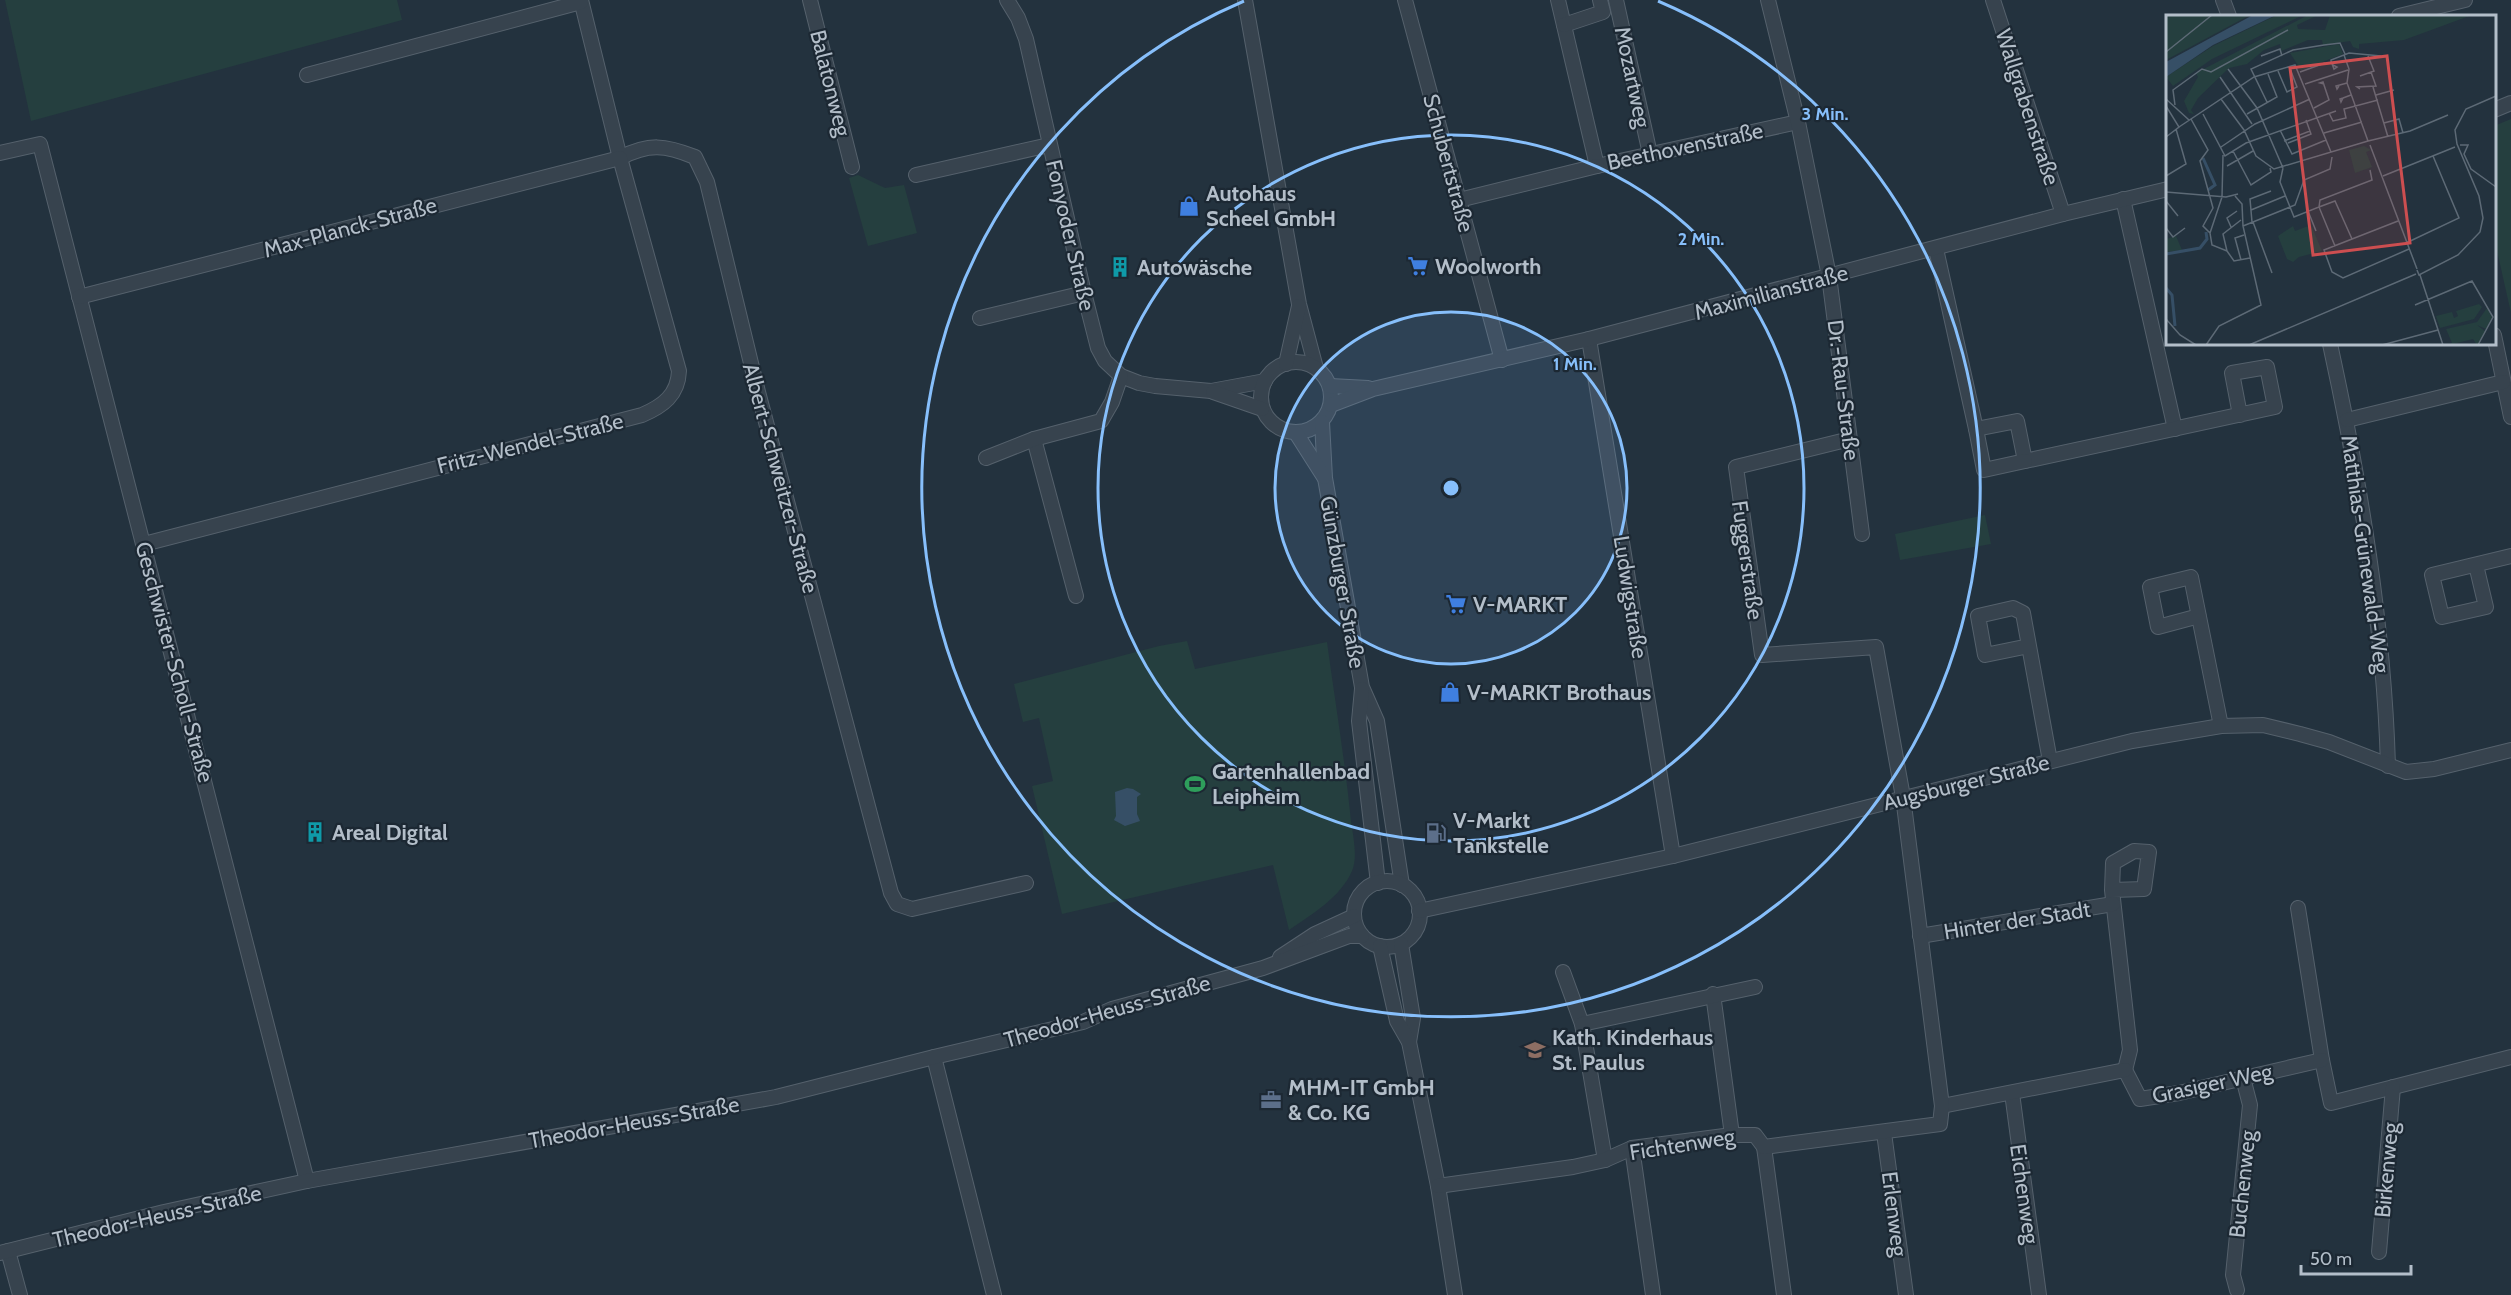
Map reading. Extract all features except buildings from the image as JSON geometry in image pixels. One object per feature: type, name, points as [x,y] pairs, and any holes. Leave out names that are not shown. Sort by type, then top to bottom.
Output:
[{"type":"street","name":"Balatonweg","points":[[810,0],[852,167]]},
{"type":"street","name":"Fonyoder Straße","points":[[1007,0],[1018,18],[1026,39],[1098,348],[1105,362],[1121,376]]},
{"type":"street","points":[[1245,0],[1299,304],[1316,368]]},
{"type":"street","name":"Schubertstraße","points":[[1405,0],[1502,360]]},
{"type":"street","name":"Beethovenstraße","points":[[1558,0],[1597,166],[1798,122]]},
{"type":"street","points":[[1564,25],[1603,12],[1600,0]]},
{"type":"street","name":"Mozartweg","points":[[1616,0],[1650,154]]},
{"type":"street","name":"Dr.-Rau-Straße","points":[[1768,0],[1798,122],[1829,276],[1862,534]]},
{"type":"street","name":"Wallgrabenstraße","points":[[1993,0],[2063,214]]},
{"type":"street","points":[[2223,0],[2229,15]]},
{"type":"street","points":[[2403,15],[2464,0]]},
{"type":"street","points":[[307,75],[581,1],[620,158]]},
{"type":"street","points":[[2496,109],[2511,103]]},
{"type":"street","name":"Geschwister-Scholl-Straße","points":[[0,153],[40,144],[308,1181]]},
{"type":"street","points":[[916,175],[1049,145]]},
{"type":"street","name":"Albert-Schweitzer-Straße","points":[[620,158],[641,147],[675,149],[695,157],[707,182],[803,564],[894,899],[897,904],[912,909],[1026,883]]},
{"type":"street","name":"Max-Planck-Straße","points":[[79,297],[620,158]]},
{"type":"street","name":"Fritz-Wendel-Straße","points":[[144,544],[642,415],[659,408],[673,394],[678,382],[679,371],[620,158]]},
{"type":"street","points":[[1459,200],[1597,166]]},
{"type":"street","name":"Maximilianstraße","points":[[1331,405],[1373,389],[1589,339],[2123,198],[2166,189]]},
{"type":"street","points":[[2123,198],[2175,429]]},
{"type":"street","points":[[1936,249],[1984,470],[2240,415]]},
{"type":"street","points":[[980,318],[1084,293]]},
{"type":"street","points":[[1286,364],[1299,304]]},
{"type":"street","name":"Ludwigstraße","points":[[1589,339],[1673,856]]},
{"type":"street","name":"Matthias-Grünewald-Weg","points":[[2330,345],[2347,420],[2382,653],[2388,766]]},
{"type":"street","points":[[2496,345],[2511,417]]},
{"type":"street","points":[[986,458],[1034,439],[1101,421],[1112,402],[1121,376],[1139,383],[1211,391],[1262,409],[1274,424],[1284,431],[1296,433],[1310,430],[1322,422],[1331,405],[1330,386],[1316,368],[1301,362],[1286,364],[1270,373],[1265,381],[1261,396],[1262,409]]},
{"type":"street","points":[[1211,391],[1265,381]]},
{"type":"street","points":[[2347,420],[2503,382]]},
{"type":"street","name":"Maximilianstraße","points":[[1330,386],[1373,389]]},
{"type":"street","points":[[1976,429],[2017,420],[2025,461]]},
{"type":"street","name":"Günzburger Straße","points":[[1322,422],[1325,478],[1362,687],[1377,721],[1402,885]]},
{"type":"street","name":"Günzburger Straße","points":[[1296,433],[1325,478]]},
{"type":"street","points":[[1034,439],[1076,596]]},
{"type":"street","name":"Fuggerstraße","points":[[1850,439],[1736,467],[1762,655],[1876,647],[1903,797]]},
{"type":"street","points":[[2476,565],[2486,607],[2442,617],[2432,575],[2511,556]]},
{"type":"street","points":[[2199,616],[2221,726]]},
{"type":"street","points":[[2029,646],[2050,761]]},
{"type":"street","name":"Günzburger Straße","points":[[1362,687],[1359,721],[1378,883]]},
{"type":"street","name":"Augsburger Straße","points":[[1419,911],[1673,856],[2132,741],[2221,726],[2263,725],[2282,729],[2329,742],[2406,772],[2434,769],[2511,750]]},
{"type":"street","name":"Hinter der Stadt","points":[[1903,797],[1942,1106]]},
{"type":"street","points":[[1394,882],[1402,885],[1414,896],[1419,911],[1415,931],[1401,944],[1390,947],[1380,946],[1362,936],[1354,916],[1360,895],[1378,883],[1394,882]]},
{"type":"street","name":"Hinter der Stadt","points":[[1920,936],[2113,897],[2130,1050],[2126,1070]]},
{"type":"street","points":[[2298,908],[2331,1103],[2511,1057]]},
{"type":"street","name":"Theodor-Heuss-Straße","points":[[1263,968],[1315,934],[1354,916]]},
{"type":"street","name":"Theodor-Heuss-Straße","points":[[4,1252],[164,1212],[308,1181],[776,1097],[1083,1022],[1113,1009],[1263,968],[1349,936],[1362,936]]},
{"type":"street","points":[[1401,944],[1413,1018],[1409,1042]]},
{"type":"street","points":[[1380,946],[1398,1021],[1409,1042],[1438,1186],[1455,1295]]},
{"type":"street","points":[[1563,972],[1582,1024],[1605,1160]]},
{"type":"street","points":[[1582,1024],[1713,994],[1755,987]]},
{"type":"street","points":[[1713,994],[1732,1135]]},
{"type":"street","points":[[934,1057],[994,1295]]},
{"type":"street","name":"Grasiger Weg","points":[[1942,1106],[2126,1070],[2140,1099],[2179,1093],[2322,1060]]},
{"type":"street","name":"Buchenweg","points":[[2237,1290],[2233,1275],[2250,1105],[2243,1078]]},
{"type":"street","name":"Birkenweg","points":[[2379,1252],[2393,1087]]},
{"type":"street","name":"Eichenweg","points":[[2012,1093],[2038,1295]]},
{"type":"street","name":"Fichtenweg","points":[[1438,1186],[1573,1167],[1605,1160],[1632,1148],[1732,1135],[1755,1135],[1764,1147],[1884,1133],[1940,1124],[1942,1106]]},
{"type":"street","name":"Erlenweg","points":[[1884,1133],[1905,1295]]},
{"type":"street","points":[[1764,1147],[1784,1295]]},
{"type":"street","points":[[1632,1148],[1653,1295]]},
{"type":"street","points":[[4,1252],[20,1295]]},
{"type":"green space","points":[[5,0],[397,0],[402,20],[31,121]]},
{"type":"green space","points":[[2511,119],[2511,313],[2496,246],[2496,125]]},
{"type":"green space","points":[[858,175],[885,188],[904,185],[917,233],[868,246],[849,178]]},
{"type":"green space","points":[[1985,515],[1991,544],[1900,560],[1895,534]]},
{"type":"green space","name":"Gartenhallenbad Leipheim","points":[[1187,641],[1195,669],[1327,642],[1355,859],[1347,881],[1333,897],[1289,930],[1273,865],[1062,914],[1032,786],[1053,781],[1039,718],[1023,722],[1014,684],[1159,646]]},
{"type":"water","points":[[1127,788],[1141,794],[1137,797],[1137,814],[1140,821],[1125,826],[1114,820],[1116,816],[1115,792]]},
{"type":"place","name":"Autohaus Scheel GmbH","points":[[1189,206]]},
{"type":"place","name":"Woolworth","points":[[1418,266]]},
{"type":"place","name":"Autowäsche","points":[[1120,267]]},
{"type":"place","name":"V-MARKT","points":[[1456,604]]},
{"type":"place","name":"V-MARKT Brothaus","points":[[1450,692]]},
{"type":"place","name":"Gartenhallenbad Leipheim","points":[[1195,784]]},
{"type":"place","name":"Areal Digital","points":[[315,832]]},
{"type":"place","name":"V-Markt Tankstelle","points":[[1436,833]]},
{"type":"place","name":"Kath. Kinderhaus St. Paulus","points":[[1535,1050]]},
{"type":"place","name":"MHM-IT GmbH & Co. KG","points":[[1271,1100]]}]
